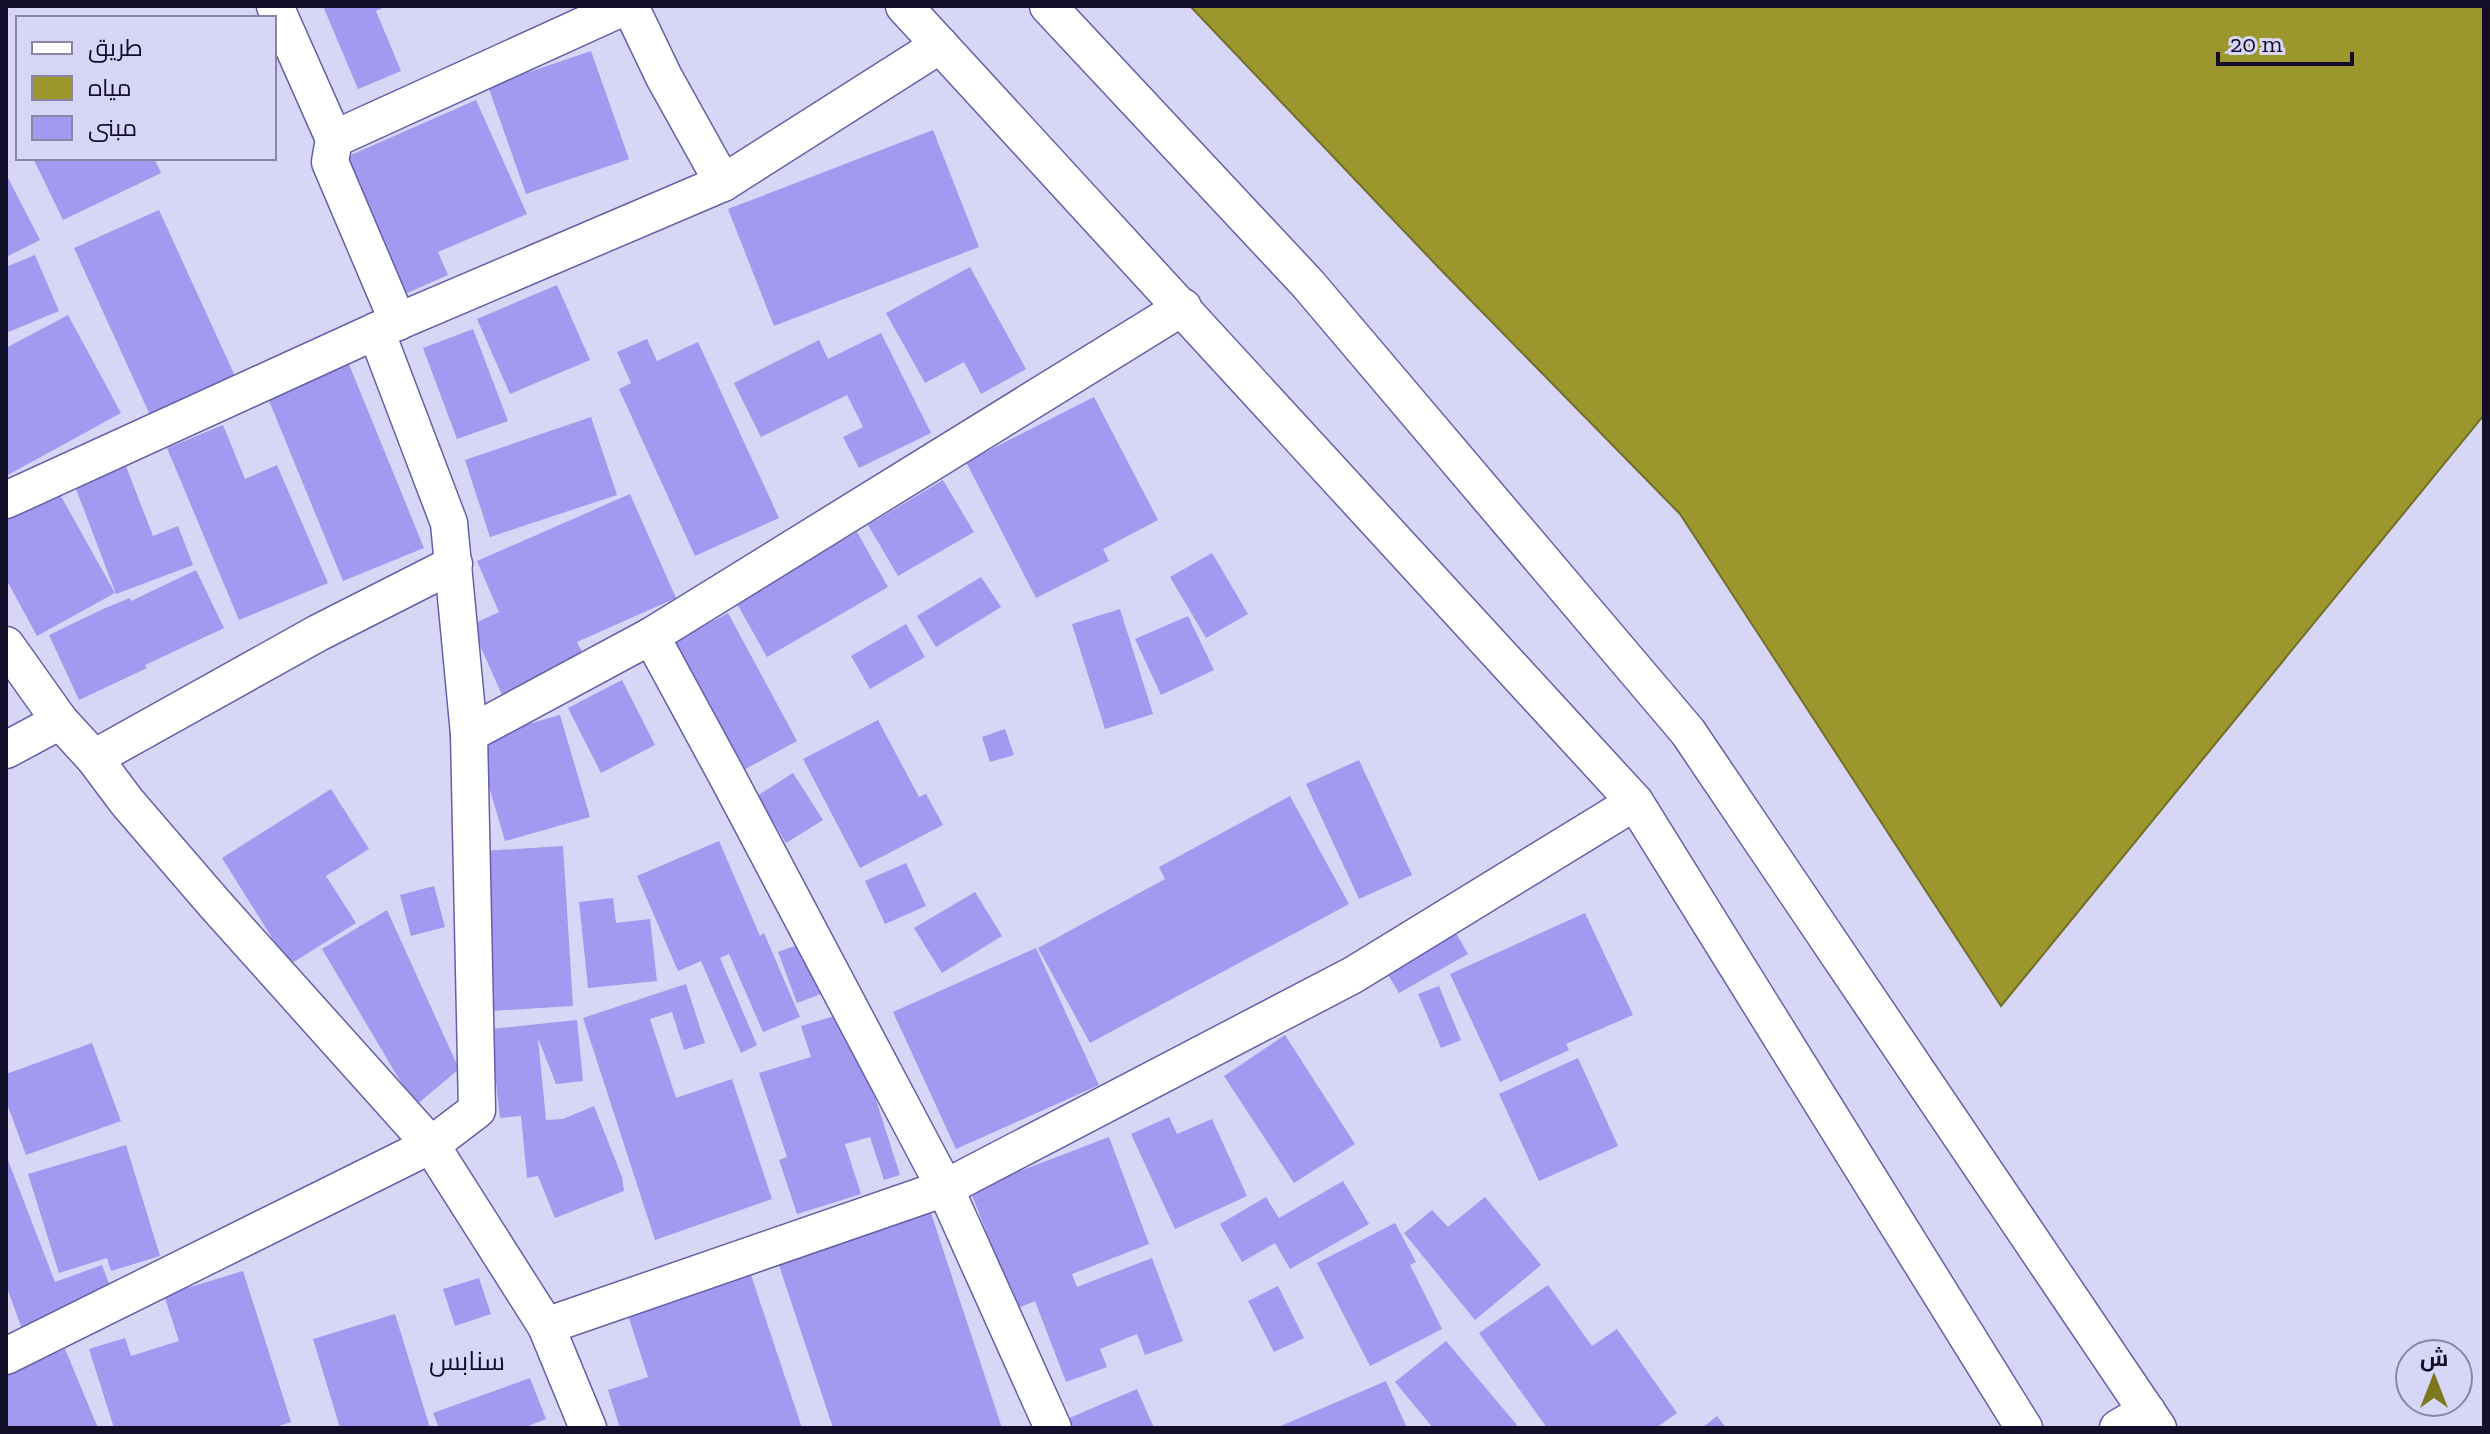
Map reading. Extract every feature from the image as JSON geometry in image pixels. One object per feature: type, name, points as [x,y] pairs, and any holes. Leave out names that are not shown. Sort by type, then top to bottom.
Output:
[{"type":"street","points":[[6,1356],[431,1145],[477,1110],[469,734],[449,523],[387,326],[330,162],[334,139],[275,6]]},
{"type":"street","points":[[334,139],[628,6],[723,183]]},
{"type":"street","points":[[904,6],[1635,802],[2024,1428]]},
{"type":"street","points":[[1048,6],[1308,284],[1688,732],[2141,1422]]},
{"type":"street","points":[[6,500],[387,326],[723,183],[940,45]]},
{"type":"street","points":[[469,734],[651,636],[1183,307]]},
{"type":"street","points":[[94,758],[318,633],[454,564]]},
{"type":"street","points":[[651,636],[945,1188],[1053,1428]]},
{"type":"street","points":[[6,645],[60,721],[94,758],[127,802],[431,1145],[546,1326],[588,1428]]},
{"type":"street","points":[[6,750],[60,721]]},
{"type":"street","points":[[546,1326],[945,1188],[1353,975],[1635,802]]},
{"type":"water","points":[[1190,6],[2484,6],[2484,415],[2001,1006],[1680,514],[1439,268]]},
{"type":"building","points":[[323,6],[387,6],[376,11],[401,71],[358,89]]},
{"type":"building","points":[[591,51],[629,159],[526,194],[488,86]]},
{"type":"building","points":[[476,100],[527,214],[438,252],[448,275],[405,294],[344,158]]},
{"type":"building","points":[[933,130],[979,247],[774,326],[728,209]]},
{"type":"building","points":[[34,160],[155,160],[161,173],[63,220]]},
{"type":"building","points":[[6,174],[40,240],[6,257]]},
{"type":"building","points":[[159,210],[235,376],[150,415],[74,248]]},
{"type":"building","points":[[35,255],[59,311],[6,333],[6,267]]},
{"type":"building","points":[[970,267],[1026,369],[981,394],[964,362],[925,383],[886,313]]},
{"type":"building","points":[[557,285],[590,360],[510,394],[477,319]]},
{"type":"building","points":[[68,315],[121,413],[6,476],[6,348]]},
{"type":"building","points":[[473,329],[508,421],[457,439],[423,348]]},
{"type":"building","points":[[881,333],[931,433],[859,468],[843,437],[863,427],[847,395],[761,437],[734,383],[819,340],[828,359]]},
{"type":"building","points":[[647,339],[657,361],[698,342],[779,518],[695,556],[619,389],[631,383],[617,352]]},
{"type":"building","points":[[346,357],[424,548],[343,581],[265,391]]},
{"type":"building","points":[[1094,397],[1158,520],[1103,549],[1109,561],[1036,598],[966,462]]},
{"type":"building","points":[[591,417],[617,495],[490,537],[465,460]]},
{"type":"building","points":[[223,425],[245,479],[277,465],[328,583],[239,620],[167,448]]},
{"type":"building","points":[[124,461],[153,536],[178,526],[193,565],[116,594],[73,481]]},
{"type":"building","points":[[943,480],[974,532],[898,576],[868,525]]},
{"type":"building","points":[[57,489],[115,593],[37,636],[6,579],[6,517]]},
{"type":"building","points":[[630,494],[676,598],[577,642],[585,658],[502,695],[471,625],[499,612],[477,561]]},
{"type":"building","points":[[857,532],[888,587],[767,657],[736,602]]},
{"type":"building","points":[[1212,553],[1248,614],[1206,638],[1170,577]]},
{"type":"building","points":[[196,570],[224,628],[79,700],[49,635]]},
{"type":"building","points":[[981,577],[1001,607],[936,647],[917,616]]},
{"type":"building","points":[[1120,609],[1153,714],[1105,729],[1072,624]]},
{"type":"building","points":[[728,613],[797,741],[740,772],[670,644]]},
{"type":"building","points":[[1188,616],[1214,670],[1161,695],[1135,639]]},
{"type":"building","points":[[906,624],[925,657],[870,689],[851,656]]},
{"type":"building","points":[[622,680],[655,745],[601,773],[568,708]]},
{"type":"building","points":[[560,715],[590,817],[505,841],[475,739]]},
{"type":"building","points":[[878,720],[919,797],[926,794],[943,825],[860,868],[803,759]]},
{"type":"building","points":[[1005,729],[1014,755],[990,762],[982,737]]},
{"type":"building","points":[[1359,760],[1412,875],[1359,899],[1306,784]]},
{"type":"building","points":[[793,773],[823,820],[786,843],[757,796]]},
{"type":"building","points":[[331,789],[369,849],[326,876],[356,923],[289,965],[222,858]]},
{"type":"building","points":[[1290,796],[1349,904],[1090,1043],[1038,948],[1165,879],[1159,867]]},
{"type":"building","points":[[719,841],[760,936],[764,933],[800,1017],[763,1032],[729,954],[720,958],[757,1045],[741,1053],[701,961],[678,971],[637,876]]},
{"type":"building","points":[[563,846],[573,1006],[491,1011],[482,851]]},
{"type":"building","points":[[906,863],[926,906],[885,924],[865,881]]},
{"type":"building","points":[[434,886],[445,927],[411,936],[400,895]]},
{"type":"building","points":[[975,892],[1002,936],[942,973],[914,928]]},
{"type":"building","points":[[613,898],[616,923],[650,919],[657,981],[588,988],[579,902]]},
{"type":"building","points":[[387,910],[459,1069],[415,1106],[322,949]]},
{"type":"building","points":[[1585,913],[1633,1015],[1566,1044],[1569,1050],[1500,1082],[1450,974]]},
{"type":"building","points":[[1453,928],[1468,954],[1399,993],[1384,968]]},
{"type":"building","points":[[809,941],[829,991],[797,1003],[778,952]]},
{"type":"building","points":[[1036,948],[1099,1085],[956,1149],[893,1012]]},
{"type":"building","points":[[686,984],[705,1043],[684,1050],[672,1012],[650,1019],[676,1098],[732,1079],[772,1199],[655,1240],[583,1018]]},
{"type":"building","points":[[1439,986],[1461,1040],[1441,1048],[1418,994]]},
{"type":"building","points":[[848,1012],[900,1175],[884,1180],[870,1137],[845,1144],[861,1194],[797,1214],[779,1160],[787,1157],[759,1073],[811,1057],[801,1026]]},
{"type":"building","points":[[577,1020],[583,1081],[556,1084],[538,1038],[546,1120],[563,1119],[594,1106],[622,1177],[624,1191],[555,1218],[538,1176],[527,1178],[521,1116],[500,1118],[490,1029]]},
{"type":"building","points":[[1285,1035],[1355,1144],[1294,1183],[1224,1076]]},
{"type":"building","points":[[92,1043],[121,1121],[26,1155],[6,1101],[6,1074]]},
{"type":"building","points":[[1578,1058],[1618,1146],[1539,1181],[1499,1094]]},
{"type":"building","points":[[1169,1117],[1177,1134],[1212,1119],[1247,1196],[1175,1229],[1131,1134]]},
{"type":"building","points":[[1109,1137],[1149,1244],[1072,1274],[1077,1287],[1152,1258],[1183,1341],[1145,1355],[1137,1334],[1100,1349],[1107,1367],[1066,1382],[1035,1301],[1016,1309],[970,1190]]},
{"type":"building","points":[[126,1145],[160,1256],[111,1271],[107,1258],[59,1273],[28,1174]]},
{"type":"building","points":[[6,1155],[55,1282],[102,1265],[113,1294],[22,1329],[6,1285]]},
{"type":"building","points":[[1343,1181],[1369,1224],[1290,1269],[1275,1243],[1242,1262],[1220,1224],[1266,1197],[1279,1218]]},
{"type":"building","points":[[1485,1197],[1541,1265],[1475,1320],[1404,1233],[1432,1210],[1448,1227]]},
{"type":"building","points":[[927,1201],[1002,1428],[833,1428],[775,1253]]},
{"type":"building","points":[[1395,1223],[1416,1262],[1410,1265],[1442,1329],[1370,1366],[1317,1263]]},
{"type":"building","points":[[749,1269],[802,1428],[620,1428],[608,1390],[648,1377],[626,1309]]},
{"type":"building","points":[[243,1271],[291,1422],[273,1428],[114,1428],[89,1349],[125,1338],[131,1356],[179,1341],[164,1295]]},
{"type":"building","points":[[479,1278],[491,1314],[455,1326],[443,1289]]},
{"type":"building","points":[[1548,1285],[1592,1346],[1617,1329],[1677,1413],[1656,1428],[1547,1428],[1479,1333]]},
{"type":"building","points":[[1278,1286],[1304,1338],[1274,1352],[1248,1301]]},
{"type":"building","points":[[395,1314],[430,1428],[340,1428],[313,1339]]},
{"type":"building","points":[[1446,1341],[1517,1425],[1514,1428],[1433,1428],[1395,1382]]},
{"type":"building","points":[[65,1349],[98,1428],[6,1428],[6,1374]]},
{"type":"building","points":[[530,1378],[546,1419],[523,1428],[439,1428],[433,1413]]},
{"type":"building","points":[[1386,1381],[1407,1428],[1276,1428]]},
{"type":"building","points":[[1137,1389],[1154,1428],[1062,1428],[1060,1422]]},
{"type":"building","points":[[1717,1416],[1726,1428],[1702,1428]]},
{"type":"district","name":"سنابس","points":[[467,1361]]}]
